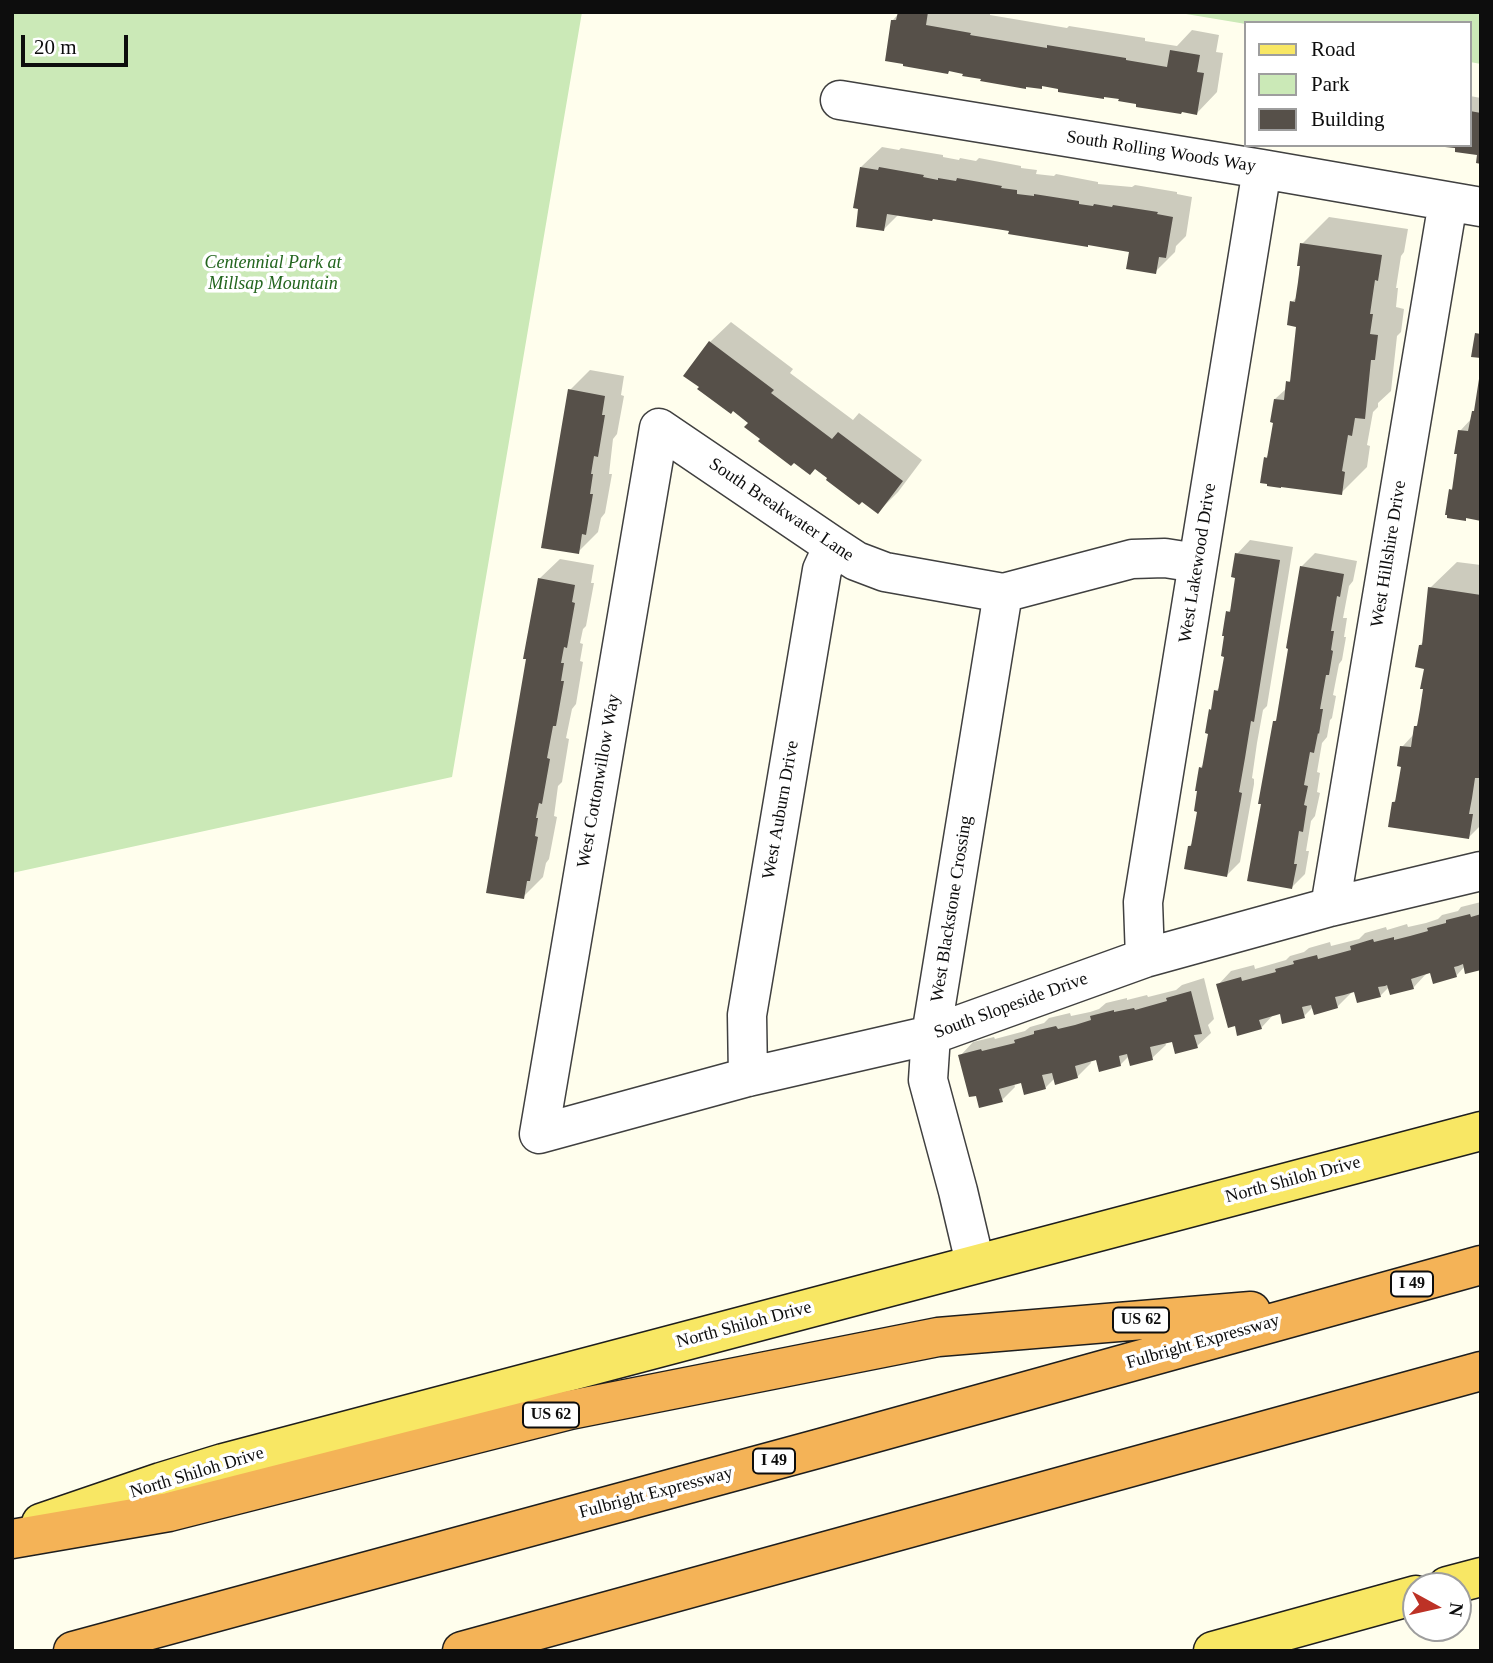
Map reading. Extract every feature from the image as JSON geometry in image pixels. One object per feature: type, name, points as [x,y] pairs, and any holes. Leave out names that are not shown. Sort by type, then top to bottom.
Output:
[{"type":"highway","name":"Fulbright Expressway","points":[[73,1651],[1481,1265]]},
{"type":"highway","name":"US 62","points":[[12,1539],[169,1512],[570,1410],[938,1337],[1343,1303]]},
{"type":"highway","points":[[462,1651],[1481,1371]]},
{"type":"highway","points":[[519,1651],[584,1618]]},
{"type":"main road","name":"North Shiloh Drive","points":[[12,1533],[223,1463],[1481,1131]]},
{"type":"main road","points":[[1213,1651],[1402,1599]]},
{"type":"lane","name":"South Rolling Woods Way","points":[[840,100],[1464,205]]},
{"type":"lane","name":"West Lakewood Drive","points":[[1145,958],[1143,902],[1262,169]]},
{"type":"lane","name":"West Hillshire Drive","points":[[1330,907],[1464,205]]},
{"type":"lane","name":"South Breakwater Lane","points":[[659,428],[856,561],[885,572],[1003,593],[1132,559],[1165,558],[1197,563]]},
{"type":"lane","name":"West Cottonwillow Way","points":[[538,1134],[659,428]]},
{"type":"lane","name":"West Auburn Drive","points":[[748,1077],[749,1001],[822,570],[833,546]]},
{"type":"lane","name":"West Blackstone Crossing","points":[[975,1263],[928,1080],[931,1035],[1003,593]]},
{"type":"lane","name":"South Slopeside Drive","points":[[538,1134],[748,1077],[931,1035],[1145,958],[1330,907],[1481,871]]},
{"type":"green space","name":"Centennial Park at Millsap Mountain","points":[[12,12],[582,12],[452,777],[12,873]]},
{"type":"green space","points":[[1174,12],[1481,12],[1481,64],[1472,62],[1472,21],[1244,21],[1244,24]]},
{"type":"building","points":[[898,12],[928,12],[926,25],[971,33],[970,35],[1047,48],[1047,45],[1167,67],[1170,50],[1200,55],[1197,72],[1204,73],[1197,115],[1136,107],[1136,104],[1118,101],[1119,99],[1058,92],[1058,89],[1042,86],[1042,89],[1026,89],[980,81],[981,79],[949,71],[948,74],[885,61],[891,20],[896,20]]},
{"type":"building","points":[[1472,111],[1481,113],[1481,164],[1476,163],[1477,155],[1455,152],[1455,148],[1445,147],[1472,147]]},
{"type":"building","points":[[860,167],[878,170],[879,167],[938,180],[956,181],[957,178],[1017,190],[1017,194],[1079,201],[1079,204],[1113,205],[1158,212],[1157,214],[1173,217],[1166,258],[1159,257],[1156,274],[1126,269],[1129,252],[1008,234],[1009,231],[933,219],[887,214],[884,231],[856,227],[858,209],[853,208]]},
{"type":"building","points":[[1300,243],[1382,255],[1370,314],[1373,314],[1370,334],[1378,335],[1375,360],[1371,360],[1365,419],[1355,418],[1352,436],[1348,435],[1342,471],[1345,472],[1342,495],[1260,483],[1273,423],[1270,422],[1274,399],[1284,400],[1286,381],[1290,382],[1296,327],[1287,325],[1290,301],[1295,302]]},
{"type":"building","points":[[1475,333],[1481,334],[1481,358],[1471,357]]},
{"type":"building","points":[[709,341],[774,390],[771,393],[832,439],[838,432],[903,481],[878,514],[862,502],[859,505],[815,469],[810,475],[794,463],[791,466],[744,427],[748,423],[733,411],[731,414],[683,376]]},
{"type":"building","points":[[1479,379],[1481,521],[1447,518],[1445,515],[1449,489],[1452,490],[1458,430],[1468,431]]},
{"type":"building","points":[[568,389],[605,396],[602,415],[605,415],[598,457],[594,456],[591,474],[590,494],[593,494],[586,535],[582,534],[579,554],[541,548]]},
{"type":"building","points":[[1235,553],[1280,560],[1254,722],[1251,721],[1239,792],[1242,793],[1227,877],[1184,869],[1197,812],[1194,811],[1195,791],[1208,734],[1205,733],[1209,709],[1211,710],[1214,690],[1218,691],[1224,657],[1221,656],[1222,636],[1226,611],[1230,612],[1235,578],[1231,577]]},
{"type":"building","points":[[1300,566],[1344,574],[1331,631],[1334,631],[1333,651],[1320,709],[1323,709],[1319,734],[1314,753],[1310,752],[1304,785],[1308,786],[1304,805],[1307,806],[1303,832],[1299,831],[1292,889],[1247,881]]},
{"type":"building","points":[[538,578],[575,585],[572,602],[575,603],[567,648],[564,647],[561,663],[564,663],[561,681],[564,681],[547,758],[550,759],[542,804],[539,803],[536,818],[535,836],[538,837],[524,899],[486,893]]},
{"type":"building","points":[[1428,587],[1481,595],[1481,770],[1479,778],[1475,778],[1469,814],[1473,814],[1469,839],[1388,827],[1401,767],[1397,766],[1400,746],[1411,747],[1420,709],[1424,669],[1415,667],[1419,645],[1422,645]]},
{"type":"building","points":[[1470,914],[1471,917],[1481,914],[1481,970],[1465,974],[1463,964],[1454,967],[1457,977],[1433,984],[1430,973],[1411,979],[1414,989],[1390,995],[1387,985],[1378,987],[1381,997],[1357,1003],[1354,992],[1335,997],[1338,1008],[1314,1015],[1311,1005],[1302,1007],[1305,1018],[1282,1024],[1280,1014],[1259,1020],[1262,1029],[1237,1036],[1235,1026],[1228,1028],[1216,984],[1241,977],[1242,981],[1276,972],[1275,969],[1294,964],[1293,961],[1317,955],[1318,959],[1351,950],[1350,946],[1373,939],[1374,942],[1410,936],[1446,923],[1446,920]]},
{"type":"building","points":[[1191,991],[1202,1034],[1194,1035],[1198,1048],[1175,1054],[1172,1042],[1150,1047],[1153,1060],[1130,1066],[1127,1054],[1119,1056],[1121,1066],[1099,1072],[1096,1060],[1075,1066],[1078,1078],[1055,1085],[1052,1073],[1042,1075],[1046,1089],[1024,1095],[1021,1083],[999,1089],[1003,1102],[979,1108],[976,1096],[969,1097],[958,1055],[1015,1043],[1014,1040],[1034,1034],[1034,1031],[1075,1025],[1091,1020],[1090,1016],[1114,1010],[1135,1010]]}]
